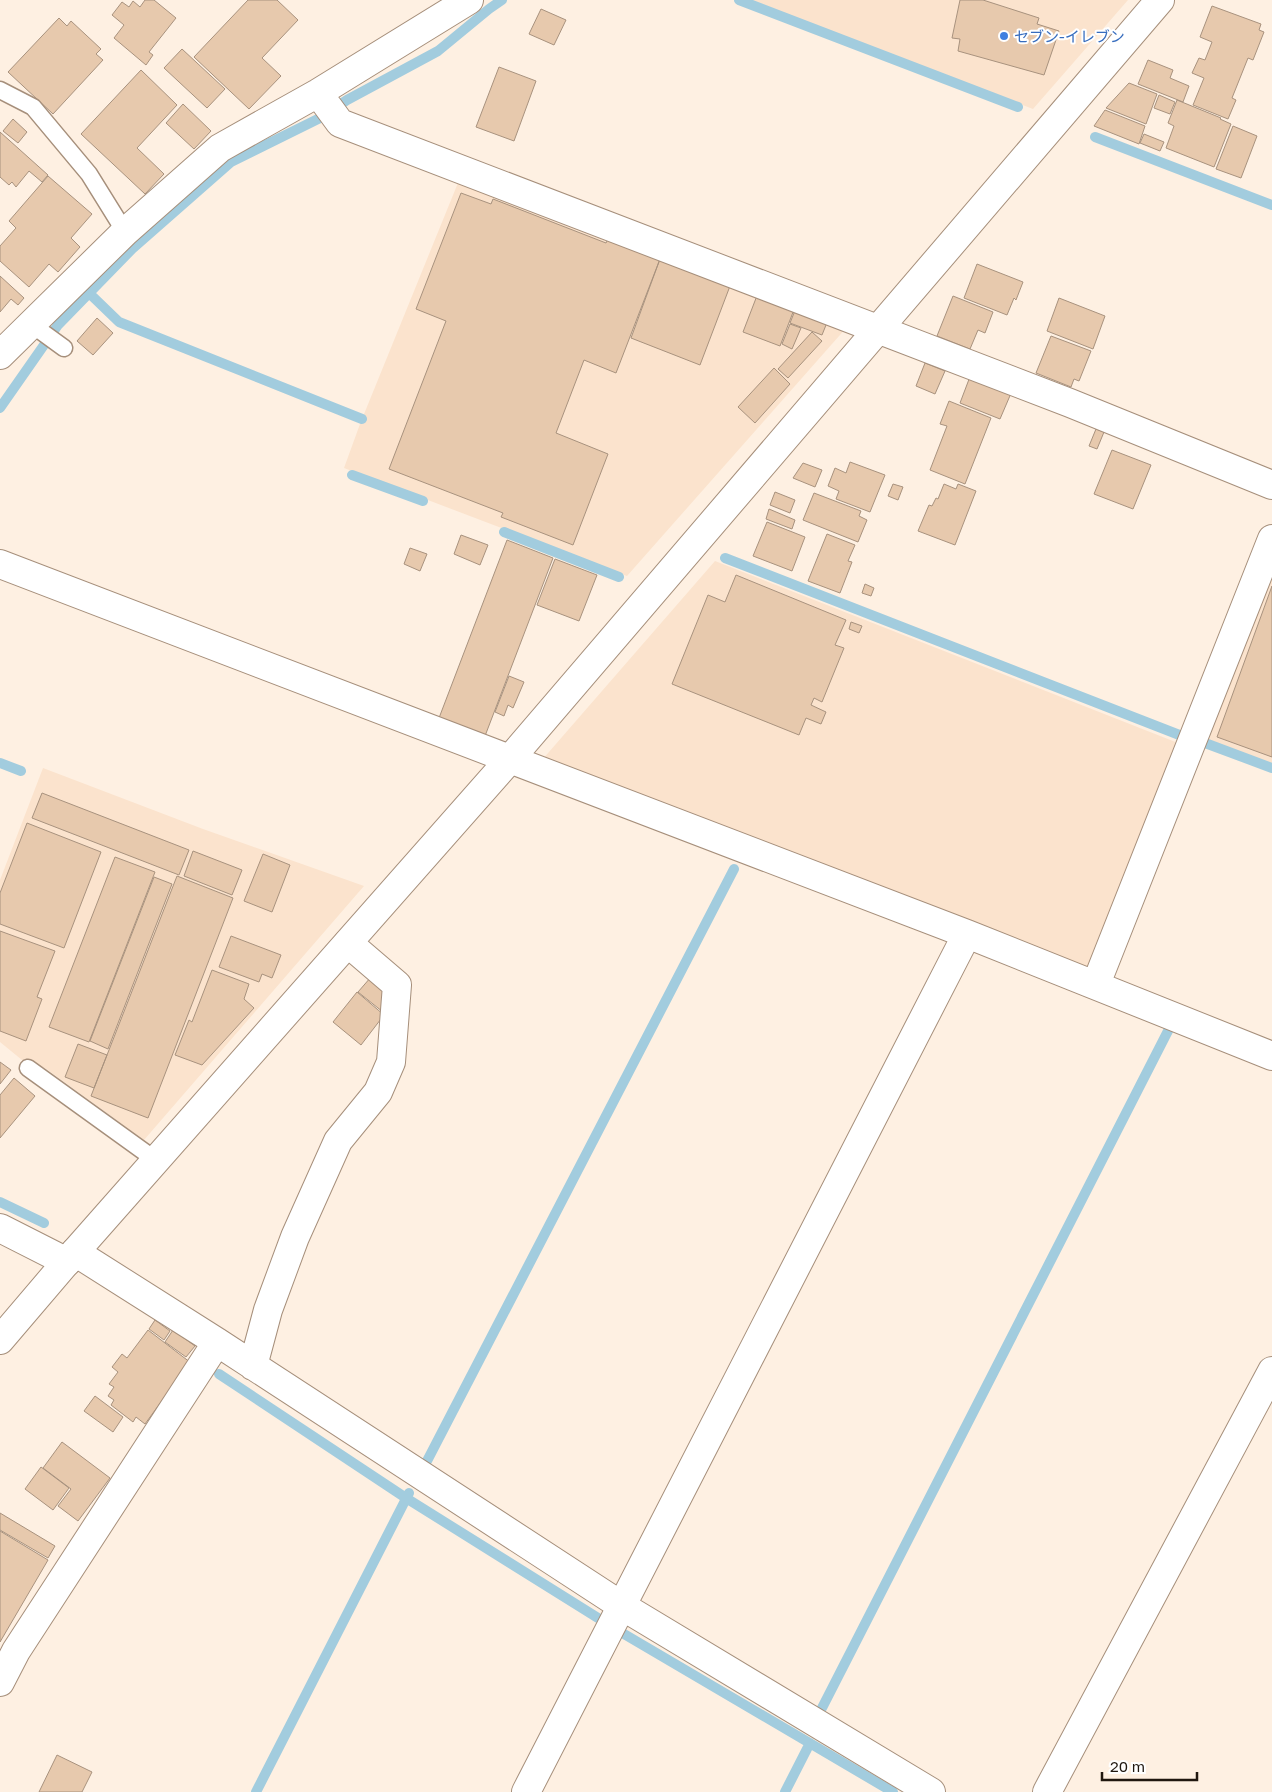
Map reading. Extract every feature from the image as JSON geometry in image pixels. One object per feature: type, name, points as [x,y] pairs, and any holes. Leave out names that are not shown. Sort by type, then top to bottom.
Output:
[{"type":"street","points":[[0,355],[37,329],[125,232],[220,148],[328,106],[469,0]]},
{"type":"street","points":[[0,1340],[510,759],[1160,0]]},
{"type":"street","points":[[328,106],[340,122],[879,328],[1272,485]]},
{"type":"street","points":[[1096,984],[1272,539]]},
{"type":"street","points":[[0,564],[967,934],[1272,1056]]},
{"type":"street","points":[[526,1792],[967,934]]},
{"type":"street","points":[[253,1366],[268,1310],[292,1246],[338,1141],[378,1092],[391,1062],[397,985],[348,943]]},
{"type":"street","points":[[0,1228],[71,1257],[217,1342],[622,1606],[931,1792]]},
{"type":"street","points":[[0,1682],[16,1651],[217,1342]]},
{"type":"street","points":[[1047,1792],[1272,1371]]},
{"type":"lane","points":[[0,90],[33,107],[89,174],[125,232]]},
{"type":"lane","points":[[37,329],[64,348]]},
{"type":"lane","points":[[28,1068],[157,1161]]},
{"type":"shaded area","points":[[750,0],[1128,0],[1033,109]]},
{"type":"shaded area","points":[[462,173],[847,327],[627,576],[344,468]]},
{"type":"shaded area","points":[[715,561],[1178,743],[1090,970],[542,760]]},
{"type":"shaded area","points":[[1272,563],[1272,764],[1203,739]]},
{"type":"shaded area","points":[[43,768],[203,829],[364,886],[144,1140],[45,1068],[22,1060],[0,1042],[0,880]]},
{"type":"building","points":[[145,0],[154,0],[176,18],[149,52],[153,55],[146,65],[114,38],[124,25],[112,15],[122,2],[129,7],[133,1],[140,7]]},
{"type":"building","points":[[248,0],[277,0],[298,20],[262,58],[281,76],[249,109],[194,57]]},
{"type":"building","points":[[960,0],[983,0],[1039,18],[1037,24],[1059,31],[1044,75],[958,51],[960,39],[952,38]]},
{"type":"building","points":[[1212,6],[1261,24],[1259,30],[1264,32],[1253,60],[1248,58],[1232,98],[1236,100],[1228,119],[1193,105],[1204,78],[1192,73],[1199,58],[1205,60],[1212,42],[1200,37]]},
{"type":"building","points":[[541,9],[566,20],[554,45],[529,34]]},
{"type":"building","points":[[59,18],[67,26],[71,21],[101,49],[96,54],[103,60],[53,114],[8,72]]},
{"type":"building","points":[[182,49],[225,89],[207,108],[164,68]]},
{"type":"building","points":[[1148,60],[1173,70],[1170,78],[1189,86],[1183,102],[1138,84]]},
{"type":"building","points":[[499,67],[536,81],[514,141],[476,127]]},
{"type":"building","points":[[141,70],[177,105],[137,148],[164,174],[145,194],[81,134]]},
{"type":"building","points":[[1129,83],[1157,94],[1146,124],[1106,108]]},
{"type":"building","points":[[1159,95],[1175,102],[1170,114],[1154,108]]},
{"type":"building","points":[[1177,100],[1231,124],[1214,167],[1166,148],[1174,126],[1168,123]]},
{"type":"building","points":[[183,104],[211,131],[194,149],[166,123]]},
{"type":"building","points":[[1105,110],[1145,126],[1139,144],[1094,126]]},
{"type":"building","points":[[13,119],[27,132],[18,143],[3,131]]},
{"type":"building","points":[[1233,126],[1257,136],[1241,178],[1216,169]]},
{"type":"building","points":[[0,132],[48,175],[42,182],[29,171],[16,187],[12,182],[9,185],[0,177]]},
{"type":"building","points":[[1144,134],[1164,142],[1160,151],[1140,143]]},
{"type":"building","points":[[48,176],[92,214],[71,238],[80,247],[58,272],[49,264],[29,287],[0,261],[0,246],[16,228],[9,221]]},
{"type":"building","points":[[461,193],[491,204],[493,199],[606,243],[608,239],[660,259],[616,373],[584,360],[556,433],[608,454],[573,545],[501,517],[503,513],[389,469],[446,321],[416,309]]},
{"type":"building","points":[[660,259],[730,286],[700,365],[631,338]]},
{"type":"building","points":[[977,264],[1023,282],[1016,300],[1014,298],[1007,315],[964,298]]},
{"type":"building","points":[[0,276],[24,298],[18,305],[11,299],[0,312]]},
{"type":"building","points":[[758,293],[795,307],[780,346],[743,332]]},
{"type":"building","points":[[953,296],[993,312],[985,333],[978,330],[970,349],[937,336]]},
{"type":"building","points":[[1059,298],[1105,316],[1093,349],[1047,331]]},
{"type":"building","points":[[796,308],[828,320],[822,335],[790,323]]},
{"type":"building","points":[[97,318],[113,333],[93,355],[77,341]]},
{"type":"building","points":[[790,324],[801,328],[792,349],[782,344]]},
{"type":"building","points":[[812,332],[822,341],[788,378],[778,369]]},
{"type":"building","points":[[1051,336],[1091,351],[1079,381],[1074,379],[1071,387],[1036,373]]},
{"type":"building","points":[[925,363],[945,371],[935,394],[916,386]]},
{"type":"building","points":[[774,368],[790,384],[755,423],[738,407]]},
{"type":"building","points":[[971,374],[1012,391],[1000,419],[960,403]]},
{"type":"building","points":[[949,401],[991,418],[965,484],[930,470],[947,426],[940,424]]},
{"type":"building","points":[[1096,429],[1104,432],[1097,449],[1089,446]]},
{"type":"building","points":[[1112,450],[1151,465],[1133,509],[1094,494]]},
{"type":"building","points":[[850,462],[885,475],[870,512],[836,499],[839,491],[828,486],[835,468],[846,473]]},
{"type":"building","points":[[803,463],[822,470],[815,487],[793,478]]},
{"type":"building","points":[[893,484],[903,487],[898,500],[888,496]]},
{"type":"building","points":[[944,484],[956,489],[958,484],[976,491],[955,545],[918,531],[929,505],[932,506],[936,498],[938,499]]},
{"type":"building","points":[[775,492],[795,500],[790,513],[770,505]]},
{"type":"building","points":[[814,493],[861,511],[859,516],[867,520],[858,542],[803,520]]},
{"type":"building","points":[[769,509],[795,520],[792,529],[766,519]]},
{"type":"building","points":[[767,522],[805,537],[792,571],[753,556]]},
{"type":"building","points":[[827,534],[855,545],[848,561],[852,562],[840,593],[808,581]]},
{"type":"building","points":[[461,535],[488,545],[480,565],[454,554]]},
{"type":"building","points":[[507,540],[553,558],[485,736],[439,718]]},
{"type":"building","points":[[410,548],[427,554],[420,571],[404,564]]},
{"type":"building","points":[[555,559],[597,575],[579,621],[537,605]]},
{"type":"building","points":[[736,575],[846,620],[835,645],[844,648],[822,702],[814,698],[811,705],[826,712],[821,724],[806,718],[799,735],[672,684],[708,595],[725,602]]},
{"type":"building","points":[[865,584],[874,588],[871,596],[862,593]]},
{"type":"building","points":[[1272,586],[1272,757],[1217,737]]},
{"type":"building","points":[[851,622],[862,626],[859,633],[849,629]]},
{"type":"building","points":[[509,676],[524,682],[513,708],[508,705],[504,716],[495,712]]},
{"type":"building","points":[[42,793],[189,850],[179,875],[32,818]]},
{"type":"building","points":[[27,823],[101,852],[64,948],[0,924],[0,893]]},
{"type":"building","points":[[193,851],[242,870],[232,895],[184,876]]},
{"type":"building","points":[[263,854],[290,865],[272,912],[244,901]]},
{"type":"building","points":[[115,857],[155,872],[89,1042],[49,1027]]},
{"type":"building","points":[[177,876],[233,898],[148,1118],[91,1096]]},
{"type":"building","points":[[154,877],[172,884],[108,1049],[90,1041]]},
{"type":"building","points":[[0,931],[55,951],[37,997],[42,999],[26,1041],[0,1031]]},
{"type":"building","points":[[231,936],[281,955],[272,978],[262,974],[259,982],[219,967]]},
{"type":"building","points":[[212,970],[249,984],[244,999],[254,1008],[202,1065],[175,1055],[189,1020],[192,1022]]},
{"type":"building","points":[[371,977],[388,991],[383,1012],[358,992]]},
{"type":"building","points":[[357,992],[384,1015],[361,1045],[333,1022]]},
{"type":"building","points":[[78,1044],[107,1055],[94,1088],[65,1077]]},
{"type":"building","points":[[0,1062],[11,1070],[0,1084]]},
{"type":"building","points":[[14,1078],[35,1096],[0,1138],[0,1095]]},
{"type":"building","points":[[155,1320],[170,1331],[164,1340],[149,1329]]},
{"type":"building","points":[[148,1330],[195,1366],[166,1395],[145,1424],[136,1417],[133,1422],[111,1405],[114,1400],[108,1396],[114,1387],[109,1384],[118,1372],[112,1367],[122,1354],[127,1358]]},
{"type":"building","points":[[173,1330],[195,1346],[186,1357],[165,1342]]},
{"type":"building","points":[[95,1396],[123,1417],[113,1432],[84,1411]]},
{"type":"building","points":[[62,1442],[110,1478],[78,1521],[58,1506],[71,1489],[43,1468]]},
{"type":"building","points":[[41,1467],[69,1488],[53,1510],[25,1489]]},
{"type":"building","points":[[0,1513],[55,1546],[48,1558],[0,1530]]},
{"type":"building","points":[[0,1531],[48,1560],[0,1642]]},
{"type":"building","points":[[57,1755],[92,1772],[82,1792],[39,1792]]},
{"type":"waterway","points":[[0,408],[58,325],[132,249],[231,162],[320,118],[347,100],[438,51],[502,0]]},
{"type":"waterway","points":[[739,0],[1018,107]]},
{"type":"waterway","points":[[1095,137],[1272,205]]},
{"type":"waterway","points":[[90,294],[119,322],[362,419]]},
{"type":"waterway","points":[[352,475],[423,501]]},
{"type":"waterway","points":[[504,532],[619,577]]},
{"type":"waterway","points":[[725,558],[1182,736]]},
{"type":"waterway","points":[[1205,743],[1272,768]]},
{"type":"waterway","points":[[0,763],[21,771]]},
{"type":"waterway","points":[[427,1461],[734,869]]},
{"type":"waterway","points":[[822,1708],[1170,1027]]},
{"type":"waterway","points":[[0,1202],[44,1223]]},
{"type":"waterway","points":[[219,1374],[406,1498],[598,1618]]},
{"type":"waterway","points":[[256,1792],[409,1493]]},
{"type":"waterway","points":[[624,1634],[893,1792]]},
{"type":"waterway","points":[[785,1792],[810,1743]]},
{"type":"place","name":"セブン-イレブン","points":[[1004,36]]}]
